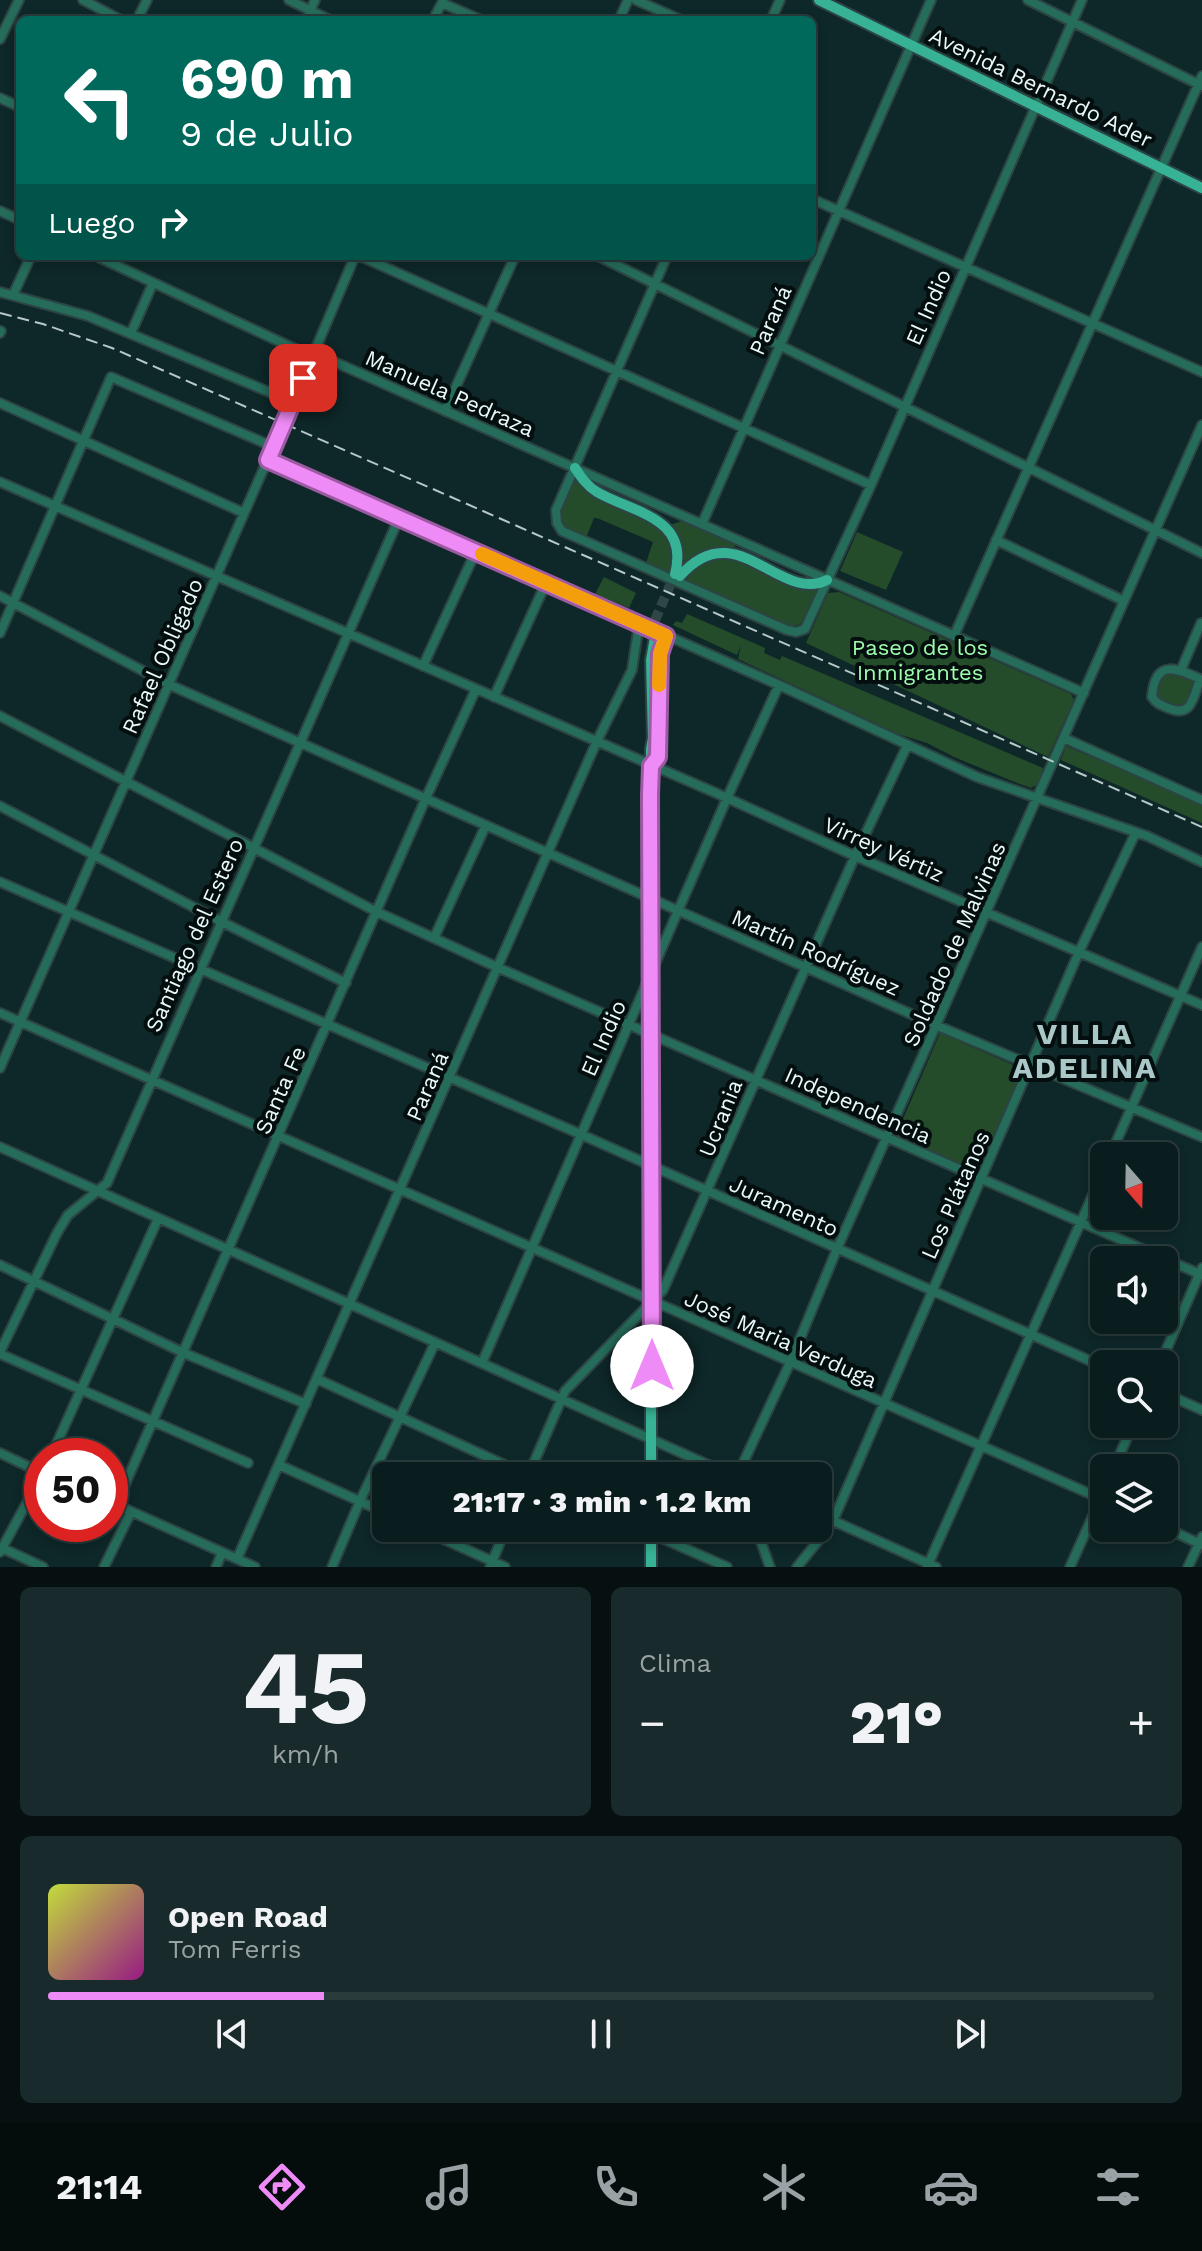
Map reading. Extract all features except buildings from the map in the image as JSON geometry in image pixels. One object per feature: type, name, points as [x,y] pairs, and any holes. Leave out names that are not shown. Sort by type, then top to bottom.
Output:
[{"type":"main road","name":"Avenida Bernardo Ader","points":[[819,0],[1202,188]]},
{"type":"main road","points":[[575,468],[594,490],[667,527],[676,541],[678,575],[700,557],[721,552],[802,583],[818,585],[827,580]]},
{"type":"main road","points":[[651,1462],[653,1301],[649,899],[653,738],[651,660],[656,636]]},
{"type":"main road","points":[[651,1542],[651,1565]]},
{"type":"street","points":[[0,39],[19,0]]},
{"type":"street","points":[[83,0],[113,16]]},
{"type":"street","points":[[289,0],[321,16]]},
{"type":"street","points":[[308,16],[315,0]]},
{"type":"street","points":[[636,0],[672,16]]},
{"type":"street","name":"Paraná","points":[[702,524],[931,0]]},
{"type":"street","points":[[954,636],[1160,168],[1201,82],[1028,0]]},
{"type":"street","name":"El Indio","points":[[575,468],[556,510],[562,531],[787,630],[796,632],[805,629],[1082,0]]},
{"type":"street","points":[[442,1],[473,16]]},
{"type":"street","points":[[816,201],[1202,372]]},
{"type":"street","points":[[13,295],[29,260]]},
{"type":"street","name":"Manuela Pedraza","points":[[104,260],[312,355],[321,356],[1084,693]]},
{"type":"street","name":"Rafael Obligado","points":[[0,1068],[355,260]]},
{"type":"street","points":[[366,260],[871,485]]},
{"type":"street","points":[[445,411],[513,260]]},
{"type":"street","points":[[606,260],[1202,553]]},
{"type":"street","points":[[575,468],[665,260]]},
{"type":"street","points":[[131,333],[153,283]]},
{"type":"street","points":[[0,292],[88,316],[293,402]]},
{"type":"street","points":[[0,633],[111,377],[274,447]]},
{"type":"street","points":[[0,403],[244,513]]},
{"type":"street","name":"Soldado de Malvinas","points":[[742,1462],[790,1363],[837,1249],[1202,425]]},
{"type":"street","points":[[268,460],[639,624],[656,636],[779,685],[977,777],[1136,832],[1202,862]]},
{"type":"street","name":"Virrey Vértiz","points":[[0,482],[1202,1005]]},
{"type":"street","name":"Santiago del Estero","points":[[0,1353],[68,1215],[107,1183],[399,518]]},
{"type":"street","points":[[996,540],[1124,601]]},
{"type":"street","points":[[423,666],[476,551]]},
{"type":"street","points":[[494,697],[546,583]]},
{"type":"street","name":"Martín Rodríguez","points":[[0,596],[170,685],[1031,1067],[1202,1137]]},
{"type":"street","points":[[1181,670],[1201,623]]},
{"type":"street","name":"Paraná","points":[[237,1559],[597,741],[632,670],[639,624]]},
{"type":"street","points":[[651,766],[658,757],[660,654],[656,636]]},
{"type":"street","points":[[1166,668],[1181,670],[1201,680],[1189,707],[1184,711],[1178,712],[1156,703],[1152,692],[1166,668]]},
{"type":"street","name":"El Indio","points":[[482,1363],[779,685]]},
{"type":"street","name":"Santa Fe","points":[[128,1474],[476,689]]},
{"type":"street","name":"Independencia","points":[[0,716],[377,912],[629,1025],[1201,1272]]},
{"type":"street","points":[[1064,738],[1202,798]]},
{"type":"street","name":"Ucrania","points":[[534,1462],[565,1391],[663,1290],[855,856],[907,746]]},
{"type":"street","points":[[0,806],[346,983]]},
{"type":"street","points":[[434,938],[486,825]]},
{"type":"street","name":"Los Plátanos","points":[[797,1567],[833,1521],[1079,952],[1136,832]]},
{"type":"street","name":"Juramento","points":[[0,882],[200,967],[1090,1361]]},
{"type":"street","points":[[1116,1142],[1202,947]]},
{"type":"street","name":"José Maria Verduga","points":[[0,1013],[885,1405],[1090,1491]]},
{"type":"street","points":[[0,1147],[702,1462]]},
{"type":"street","points":[[833,1521],[931,1566],[1030,1334],[1090,1203]]},
{"type":"street","points":[[59,1438],[158,1219]]},
{"type":"street","points":[[0,1265],[184,1353],[306,1404]]},
{"type":"street","points":[[1166,1350],[1201,1272]]},
{"type":"street","points":[[332,1567],[435,1343]]},
{"type":"street","points":[[0,1353],[248,1463]]},
{"type":"street","points":[[317,1379],[497,1462]]},
{"type":"street","points":[[1178,1399],[1202,1410]]},
{"type":"street","points":[[0,1453],[24,1465]]},
{"type":"street","points":[[279,1465],[372,1507]]},
{"type":"street","points":[[24,1507],[1,1550],[43,1567]]},
{"type":"street","points":[[128,1511],[255,1567]]},
{"type":"street","points":[[104,1567],[131,1512]]},
{"type":"street","points":[[1070,1567],[1090,1524]]},
{"type":"street","points":[[1178,1533],[1201,1542],[1188,1567]]},
{"type":"street","points":[[447,1542],[491,1564],[505,1567]]},
{"type":"street","points":[[491,1564],[500,1542]]},
{"type":"street","points":[[674,1542],[727,1567]]},
{"type":"street","points":[[761,1542],[770,1567]]},
{"type":"street","points":[[216,1567],[222,1553]]},
{"type":"green space","points":[[575,477],[664,530],[674,552],[672,574],[646,563],[653,542],[597,518],[594,518],[586,538],[563,527],[562,508]]},
{"type":"green space","points":[[685,520],[735,544],[734,549],[702,552],[679,573],[681,548],[670,525]]},
{"type":"green space","points":[[857,532],[903,552],[886,590],[840,571]]},
{"type":"green space","points":[[714,556],[735,558],[809,588],[821,587],[810,614],[801,623],[788,626],[685,580],[693,566]]},
{"type":"green space","points":[[604,577],[636,593],[629,608],[595,594]]},
{"type":"green space","name":"Paseo de los Inmigrantes","points":[[839,592],[1071,694],[1074,700],[1048,757],[806,643],[828,593]]},
{"type":"green space","points":[[687,614],[765,648],[764,653],[780,660],[782,656],[1043,768],[1038,784],[1031,788],[1017,783],[927,743],[898,734],[738,659],[741,645],[737,655],[673,625],[676,621],[682,623]]},
{"type":"green space","points":[[1171,672],[1196,681],[1188,701],[1181,707],[1172,707],[1157,697],[1164,674]]},
{"type":"green space","points":[[1066,746],[1202,804],[1202,823],[1061,760]]},
{"type":"green space","points":[[940,1033],[1025,1070],[979,1176],[894,1140]]},
{"type":"tunnel","points":[[649,634],[675,574]]},
{"type":"railway","points":[[0,313],[112,348],[1202,827]]},
{"type":"slow traffic","points":[[482,554],[666,636],[660,654],[659,685]]},
{"type":"district","name":"VILLA ADELINA","points":[[1085,1051]]},
{"type":"route","points":[[303,378],[268,460],[666,636],[660,654],[658,757],[651,766],[650,795],[652,1366]]}]
